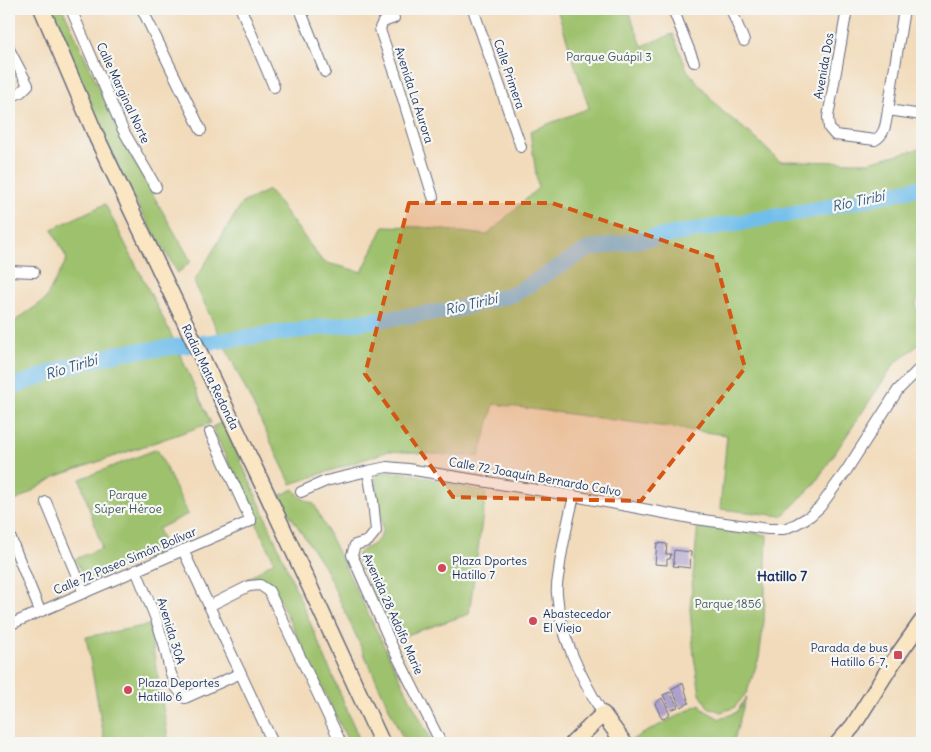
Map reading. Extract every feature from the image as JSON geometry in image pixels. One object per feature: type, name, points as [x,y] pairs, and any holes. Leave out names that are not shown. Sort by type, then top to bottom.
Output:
[{"type":"main road","name":"Radial Mata Redonda","points":[[42,9],[97,138],[382,743]]},
{"type":"main road","points":[[838,743],[853,726],[893,662],[922,621]]},
{"type":"main road","points":[[573,743],[603,714],[624,743]]},
{"type":"street","name":"Calle Marginal Norte","points":[[71,9],[124,130],[156,187]]},
{"type":"street","points":[[142,9],[201,130]]},
{"type":"street","points":[[241,9],[274,87]]},
{"type":"street","points":[[300,9],[325,72]]},
{"type":"street","name":"Avenida La Aurora","points":[[390,9],[394,18],[383,22],[380,33],[395,72],[433,197]]},
{"type":"street","name":"Calle Primera","points":[[473,9],[521,147]]},
{"type":"street","points":[[673,9],[694,62]]},
{"type":"street","points":[[731,9],[744,42]]},
{"type":"street","name":"Avenida Dos","points":[[846,9],[828,117],[830,128],[835,135],[875,140],[883,133],[888,110]]},
{"type":"street","points":[[904,9],[888,110],[922,115]]},
{"type":"street","points":[[9,49],[28,85],[22,92],[9,98]]},
{"type":"street","points":[[9,271],[34,272]]},
{"type":"street","name":"Calle 72 Joaquín Bernardo Calvo","points":[[301,492],[326,481],[368,471],[387,468],[408,469],[574,496],[696,519],[768,529],[784,529],[810,516],[820,507],[898,390],[922,367]]},
{"type":"street","name":"Calle 72 Paseo Simón Bolívar","points":[[9,624],[251,522],[210,432]]},
{"type":"street","name":"Avenida 28 Adolfo Marie","points":[[368,471],[376,531],[368,541],[356,545],[352,554],[393,648],[441,743]]},
{"type":"street","points":[[574,496],[562,552],[557,592],[562,626],[568,643],[584,681],[603,714]]},
{"type":"street","points":[[46,502],[84,593]]},
{"type":"street","points":[[9,534],[40,611]]},
{"type":"street","points":[[183,550],[274,743]]},
{"type":"street","name":"Avenida 30A","points":[[136,570],[156,619],[176,687],[185,698],[240,673]]},
{"type":"street","points":[[209,606],[249,586],[260,585],[269,591],[341,743]]},
{"type":"highlighted area","points":[[409,203],[552,203],[715,258],[745,368],[641,501],[453,497],[365,374]]},
{"type":"green space","points":[[50,9],[63,9],[129,153],[191,261],[178,273],[142,213],[104,142]]},
{"type":"green space","name":"Parque Guápil 3","points":[[557,9],[628,9],[642,46],[673,34],[687,70],[722,111],[751,134],[779,161],[869,162],[922,148],[922,293],[916,303],[921,343],[895,363],[813,486],[782,516],[720,509],[727,435],[494,404],[479,457],[389,451],[291,484],[194,282],[242,203],[269,190],[323,262],[362,272],[384,226],[420,227],[487,235],[538,188],[530,131],[589,108]]},
{"type":"green space","points":[[105,204],[169,330],[211,423],[57,476],[9,505],[9,325],[45,300],[67,259],[52,229]]},
{"type":"green space","points":[[223,422],[263,511],[361,743],[349,743],[272,587],[266,581],[258,579],[246,580],[274,561],[212,427]]},
{"type":"green space","name":"Parque Súper Héroe","points":[[157,449],[188,514],[158,529],[166,549],[87,583],[75,559],[102,548],[80,479]]},
{"type":"green space","points":[[391,472],[412,474],[486,492],[469,614],[395,639],[358,561],[358,554],[379,539],[383,530],[375,479],[377,474]]},
{"type":"green space","points":[[294,489],[300,497],[314,504],[432,743],[405,743],[324,566],[279,496]]},
{"type":"green space","name":"Parque 1856","points":[[698,523],[767,535],[764,621],[759,658],[747,692],[734,708],[721,712],[708,707],[700,694],[694,657],[690,609]]},
{"type":"green space","name":"Plaza Deportes Hatillo 6","points":[[149,625],[169,743],[105,743],[86,637]]},
{"type":"green space","points":[[746,697],[734,740],[735,743],[634,743],[631,740],[700,704],[704,710],[720,719],[737,712]]},
{"type":"building","points":[[657,543],[667,544],[666,554],[671,554],[670,559],[667,559],[667,565],[655,564]]},
{"type":"building","points":[[674,550],[691,552],[690,568],[673,566]]},
{"type":"building","points":[[683,683],[689,703],[681,707],[671,689]]},
{"type":"building","points":[[670,692],[678,707],[671,710],[663,695]]},
{"type":"building","points":[[662,698],[670,714],[662,719],[655,704]]},
{"type":"waterway","name":"Río Tiribí","points":[[9,388],[64,368],[123,352],[453,310],[514,294],[588,249],[824,208],[922,187]]},
{"type":"place","name":"Plaza Dportes Hatillo 7","points":[[442,568]]},
{"type":"place","name":"Abastecedor El Viejo","points":[[533,621]]},
{"type":"place","name":"Parada de bus Hatillo 6-7,","points":[[898,655]]},
{"type":"place","name":"Plaza Deportes Hatillo 6","points":[[128,690]]},
{"type":"district","name":"Hatillo 7","points":[[782,576]]}]
